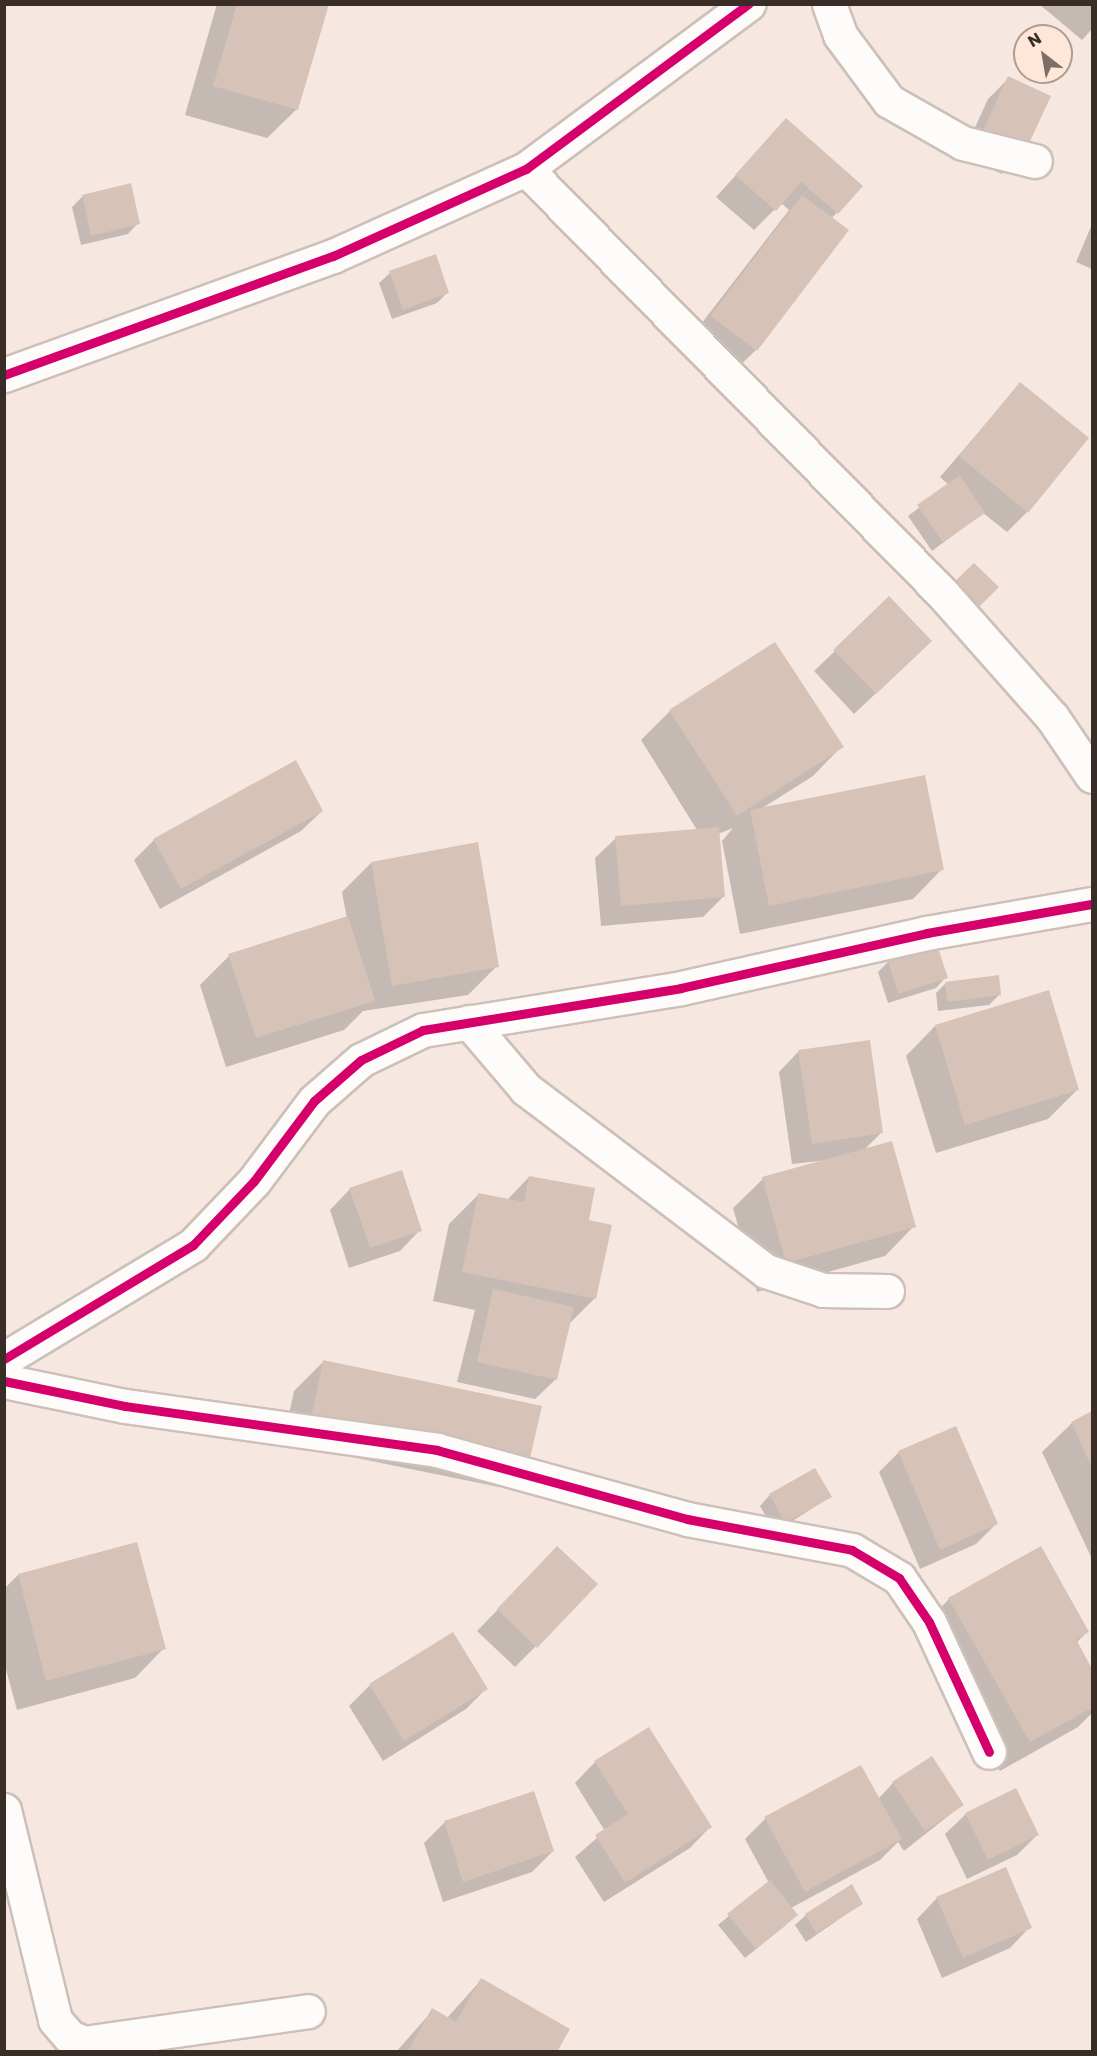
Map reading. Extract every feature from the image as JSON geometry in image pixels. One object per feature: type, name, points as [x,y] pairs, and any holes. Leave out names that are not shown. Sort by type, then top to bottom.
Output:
[{"type":"street","points":[[4,375],[333,256],[526,169],[748,4]]},
{"type":"street","points":[[829,4],[840,35],[889,101],[963,143],[1035,161]]},
{"type":"street","points":[[526,169],[944,594],[1052,717],[1092,776]]},
{"type":"street","points":[[4,1359],[193,1245],[254,1181],[314,1101],[361,1060],[423,1030],[681,988],[927,933],[1092,904]]},
{"type":"street","points":[[469,1022],[526,1089],[766,1270],[823,1290],[887,1291]]},
{"type":"street","points":[[4,1381],[136,1408],[438,1450],[687,1519],[852,1550],[899,1578],[929,1622],[989,1752]]},
{"type":"street","points":[[4,1810],[55,2020],[70,2044],[308,2011]]},
{"type":"building","points":[[237,4],[329,4],[298,110],[213,86]]},
{"type":"building","points":[[1008,76],[1013,78],[1013,84],[1025,84],[1051,96],[1024,154],[981,135]]},
{"type":"building","points":[[786,118],[863,186],[838,214],[801,182],[776,211],[735,175]]},
{"type":"building","points":[[131,183],[140,224],[91,236],[82,195]]},
{"type":"building","points":[[802,195],[849,230],[757,351],[710,316]]},
{"type":"building","points":[[436,254],[449,293],[403,310],[389,271]]},
{"type":"building","points":[[1020,382],[1089,438],[1028,513],[959,456]]},
{"type":"building","points":[[960,475],[985,513],[943,542],[917,505]]},
{"type":"building","points":[[974,563],[999,587],[975,611],[950,586]]},
{"type":"building","points":[[889,596],[932,641],[876,694],[833,650]]},
{"type":"building","points":[[775,642],[844,747],[737,816],[669,710]]},
{"type":"building","points":[[296,760],[323,811],[181,889],[153,839]]},
{"type":"building","points":[[925,775],[944,870],[769,906],[750,810]]},
{"type":"building","points":[[719,827],[725,897],[621,906],[615,836]]},
{"type":"building","points":[[478,842],[499,967],[392,986],[371,862]]},
{"type":"building","points":[[348,916],[375,1001],[256,1038],[228,954]]},
{"type":"building","points":[[937,945],[948,978],[898,994],[888,960]]},
{"type":"building","points":[[999,975],[1001,995],[947,1002],[945,982]]},
{"type":"building","points":[[1049,990],[1079,1090],[965,1125],[935,1025]]},
{"type":"building","points":[[870,1040],[883,1133],[812,1144],[798,1050]]},
{"type":"building","points":[[892,1141],[916,1227],[786,1263],[762,1177]]},
{"type":"building","points":[[402,1170],[422,1231],[370,1248],[349,1188]]},
{"type":"building","points":[[529,1176],[595,1188],[589,1220],[612,1225],[596,1299],[462,1272],[478,1193],[524,1202]]},
{"type":"building","points":[[493,1289],[574,1307],[557,1380],[477,1362]]},
{"type":"building","points":[[323,1360],[542,1406],[530,1458],[312,1414]]},
{"type":"building","points":[[1092,1411],[1092,1468],[1071,1422]]},
{"type":"building","points":[[956,1426],[998,1524],[940,1550],[898,1451]]},
{"type":"building","points":[[815,1468],[832,1497],[785,1523],[769,1494]]},
{"type":"building","points":[[137,1542],[166,1649],[46,1681],[18,1574]]},
{"type":"building","points":[[557,1546],[598,1584],[537,1648],[497,1609]]},
{"type":"building","points":[[1041,1546],[1089,1632],[1076,1639],[1092,1669],[1092,1708],[1030,1742],[948,1598]]},
{"type":"building","points":[[453,1632],[488,1689],[404,1741],[369,1684]]},
{"type":"building","points":[[649,1727],[712,1827],[625,1883],[595,1835],[628,1814],[594,1761]]},
{"type":"building","points":[[932,1756],[964,1805],[925,1831],[892,1782]]},
{"type":"building","points":[[861,1765],[902,1839],[805,1892],[764,1817]]},
{"type":"building","points":[[1016,1788],[1039,1835],[988,1860],[965,1813]]},
{"type":"building","points":[[534,1791],[554,1851],[463,1882],[444,1821]]},
{"type":"building","points":[[1006,1867],[1032,1928],[963,1958],[936,1897]]},
{"type":"building","points":[[770,1880],[798,1915],[756,1949],[727,1914]]},
{"type":"building","points":[[852,1884],[863,1904],[816,1933],[805,1914]]},
{"type":"building","points":[[481,1978],[570,2029],[557,2052],[407,2052],[432,2008],[456,2022]]},
{"type":"cycle path","points":[[4,375],[333,256],[526,169],[748,4]]},
{"type":"cycle path","points":[[4,1359],[193,1245],[254,1181],[314,1101],[361,1060],[423,1030],[681,988],[927,933],[1092,904]]},
{"type":"cycle path","points":[[4,1381],[125,1406],[437,1450],[687,1519],[852,1550],[899,1578],[929,1622],[989,1752]]}]
